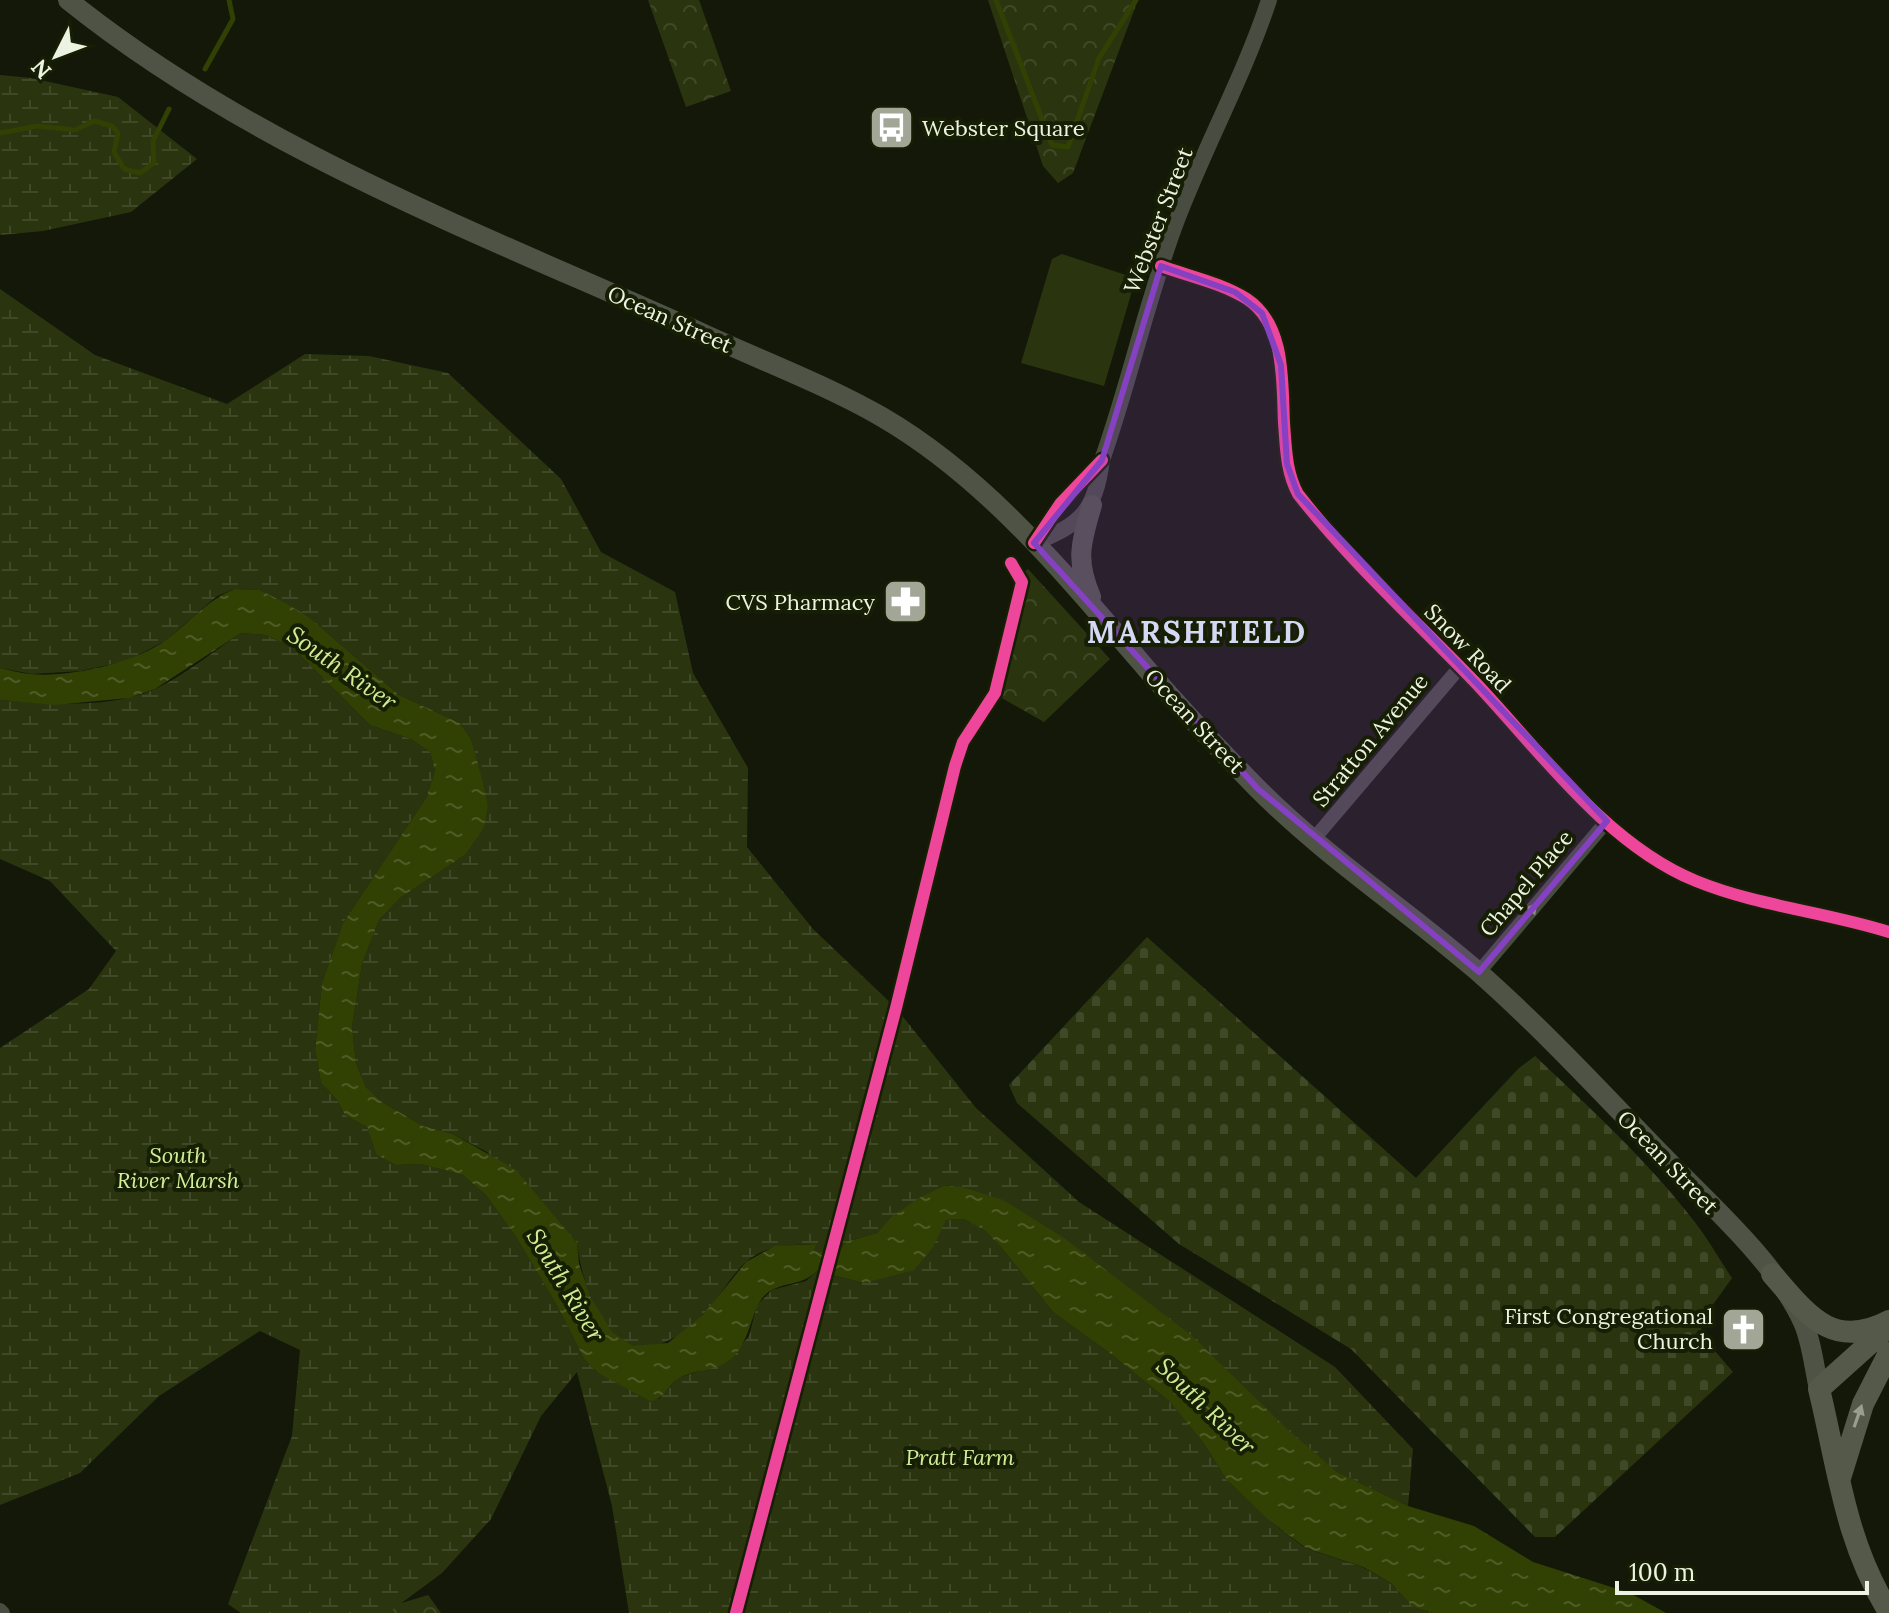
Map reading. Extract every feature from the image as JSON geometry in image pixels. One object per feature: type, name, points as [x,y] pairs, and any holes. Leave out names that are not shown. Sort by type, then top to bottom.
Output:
[{"type":"main road","name":"Ocean Street","points":[[68,0],[165,71],[283,141],[468,228],[841,394],[913,436],[982,491],[1034,543],[1258,789],[1313,840],[1479,972],[1542,1031],[1772,1274],[1805,1324],[1839,1484],[1866,1573],[1889,1612]]},
{"type":"main road","points":[[1092,505],[1080,560],[1081,575],[1095,609]]},
{"type":"main road","points":[[1772,1274],[1799,1306],[1831,1329],[1847,1334],[1889,1324]]},
{"type":"main road","points":[[1819,1389],[1889,1324]]},
{"type":"main road","points":[[1819,1389],[1867,1370],[1889,1352]]},
{"type":"main road","points":[[1839,1484],[1863,1404],[1889,1352]]},
{"type":"street","name":"Webster Street","points":[[1092,505],[1102,460],[1161,266],[1190,185],[1259,31],[1269,0]]},
{"type":"street","name":"Snow Road","points":[[1161,266],[1235,292],[1262,313],[1274,337],[1281,365],[1287,464],[1298,494],[1607,821],[1652,858],[1697,881],[1889,932]]},
{"type":"street","name":"Webster Street","points":[[1034,543],[1060,504],[1102,460]]},
{"type":"street","points":[[1034,543],[1061,532],[1092,505]]},
{"type":"street","name":"Stratton Avenue","points":[[1313,840],[1460,667]]},
{"type":"street","name":"Chapel Place","points":[[1479,972],[1607,821]]},
{"type":"highlighted area","points":[[1161,266],[1235,292],[1262,313],[1281,365],[1287,464],[1298,494],[1607,821],[1479,972],[1258,789],[1034,543],[1102,460]]},
{"type":"green space","points":[[648,0],[699,0],[731,91],[686,107]]},
{"type":"green space","points":[[988,0],[1138,0],[1073,173],[1058,183],[1043,166]]},
{"type":"green space","points":[[0,75],[31,78],[118,97],[197,159],[131,212],[43,231],[0,235]]},
{"type":"green space","points":[[1062,254],[1132,277],[1132,291],[1104,386],[1021,363],[1052,259]]},
{"type":"green space","points":[[0,289],[95,355],[227,404],[305,354],[369,356],[448,373],[561,479],[601,552],[675,592],[693,673],[748,768],[747,847],[813,929],[896,1008],[976,1108],[1079,1202],[1335,1367],[1413,1449],[1408,1506],[1337,1472],[1003,1200],[890,1218],[877,1233],[846,1242],[839,1255],[814,1251],[815,1244],[761,1252],[734,1274],[709,1309],[680,1334],[652,1346],[633,1346],[621,1341],[610,1331],[593,1303],[577,1243],[487,1152],[453,1134],[423,1126],[382,1102],[366,1087],[356,1063],[352,1027],[362,964],[379,920],[400,898],[465,855],[488,804],[471,739],[460,723],[399,695],[309,617],[260,590],[235,589],[217,596],[165,641],[127,661],[80,671],[32,674],[0,668]]},
{"type":"green space","points":[[1028,569],[1110,659],[1044,722],[1000,697],[1029,582],[1023,573]]},
{"type":"green space","points":[[241,633],[265,635],[292,647],[370,725],[411,739],[430,752],[435,771],[426,798],[343,923],[322,983],[315,1049],[321,1083],[337,1100],[345,1115],[367,1127],[378,1155],[396,1165],[421,1164],[463,1175],[486,1195],[516,1237],[559,1309],[584,1359],[598,1373],[659,1399],[678,1378],[727,1362],[749,1336],[757,1305],[772,1290],[806,1281],[817,1271],[864,1283],[941,1228],[946,1220],[964,1219],[984,1230],[1001,1247],[1053,1312],[1169,1401],[1205,1445],[1226,1479],[1266,1518],[1305,1548],[1362,1567],[1391,1583],[1413,1607],[1433,1613],[629,1613],[612,1506],[577,1372],[541,1416],[491,1519],[442,1573],[388,1613],[241,1613],[228,1604],[292,1436],[300,1350],[260,1331],[159,1396],[80,1473],[0,1505],[0,1048],[89,989],[116,951],[50,881],[0,859],[0,700],[78,704],[135,696],[175,678]]},
{"type":"green space","points":[[1147,937],[1416,1178],[1519,1068],[1535,1056],[1657,1177],[1699,1228],[1732,1278],[1699,1324],[1708,1343],[1733,1372],[1555,1537],[1535,1537],[1351,1349],[1179,1244],[1017,1103],[1009,1085]]},
{"type":"green space","points":[[428,1595],[441,1613],[369,1613]]},
{"type":"water","name":"South River","points":[[235,589],[260,590],[309,617],[399,695],[460,723],[471,739],[488,804],[484,827],[465,855],[400,898],[379,920],[362,964],[352,1027],[356,1063],[366,1087],[382,1102],[423,1126],[453,1134],[516,1170],[577,1243],[579,1264],[591,1298],[612,1332],[633,1346],[668,1343],[703,1315],[746,1262],[775,1246],[816,1244],[814,1251],[838,1254],[846,1242],[877,1233],[890,1218],[919,1198],[944,1186],[962,1187],[1003,1200],[1064,1238],[1192,1336],[1288,1430],[1337,1472],[1408,1506],[1474,1526],[1533,1562],[1630,1593],[1666,1613],[1433,1613],[1413,1607],[1391,1583],[1363,1567],[1306,1548],[1266,1518],[1226,1479],[1205,1445],[1169,1401],[1053,1312],[1001,1247],[984,1230],[964,1219],[946,1220],[933,1247],[914,1270],[864,1283],[817,1271],[806,1279],[772,1290],[759,1304],[736,1354],[721,1365],[679,1378],[655,1400],[650,1401],[598,1373],[584,1359],[559,1309],[516,1237],[486,1195],[463,1175],[421,1164],[396,1165],[377,1155],[367,1127],[345,1115],[337,1100],[321,1083],[315,1049],[322,983],[343,923],[426,798],[435,771],[430,752],[411,739],[370,725],[292,647],[265,635],[241,633],[155,689],[129,698],[55,705],[0,700],[0,668],[46,675],[120,662],[166,640],[207,605]]},
{"type":"waterway","points":[[205,69],[233,19],[229,0]]},
{"type":"waterway","points":[[996,0],[1052,145],[1068,147],[1099,58],[1136,0]]},
{"type":"waterway","points":[[0,133],[37,126],[75,130],[94,121],[112,126],[118,133],[114,152],[124,169],[140,173],[154,163],[153,141],[169,109]]},
{"type":"cycle path","points":[[1161,266],[1227,288],[1260,310],[1269,324],[1279,355],[1287,460],[1298,494],[1361,566],[1603,819],[1663,865],[1696,881],[1743,897],[1889,932]]},
{"type":"cycle path","points":[[1034,543],[1060,504],[1102,460]]},
{"type":"cycle path","points":[[736,1613],[896,1008],[955,766],[963,742],[995,693],[1022,582],[1011,563]]},
{"type":"place","name":"Webster Square","points":[[891,128]]},
{"type":"place","name":"CVS Pharmacy","points":[[906,602]]},
{"type":"place","name":"First Congregational Church","points":[[1744,1329]]},
{"type":"district","name":"MARSHFIELD","points":[[1197,632]]},
{"type":"park label","name":"South River Marsh","points":[[178,1168]]},
{"type":"park label","name":"Pratt Farm","points":[[960,1457]]}]
